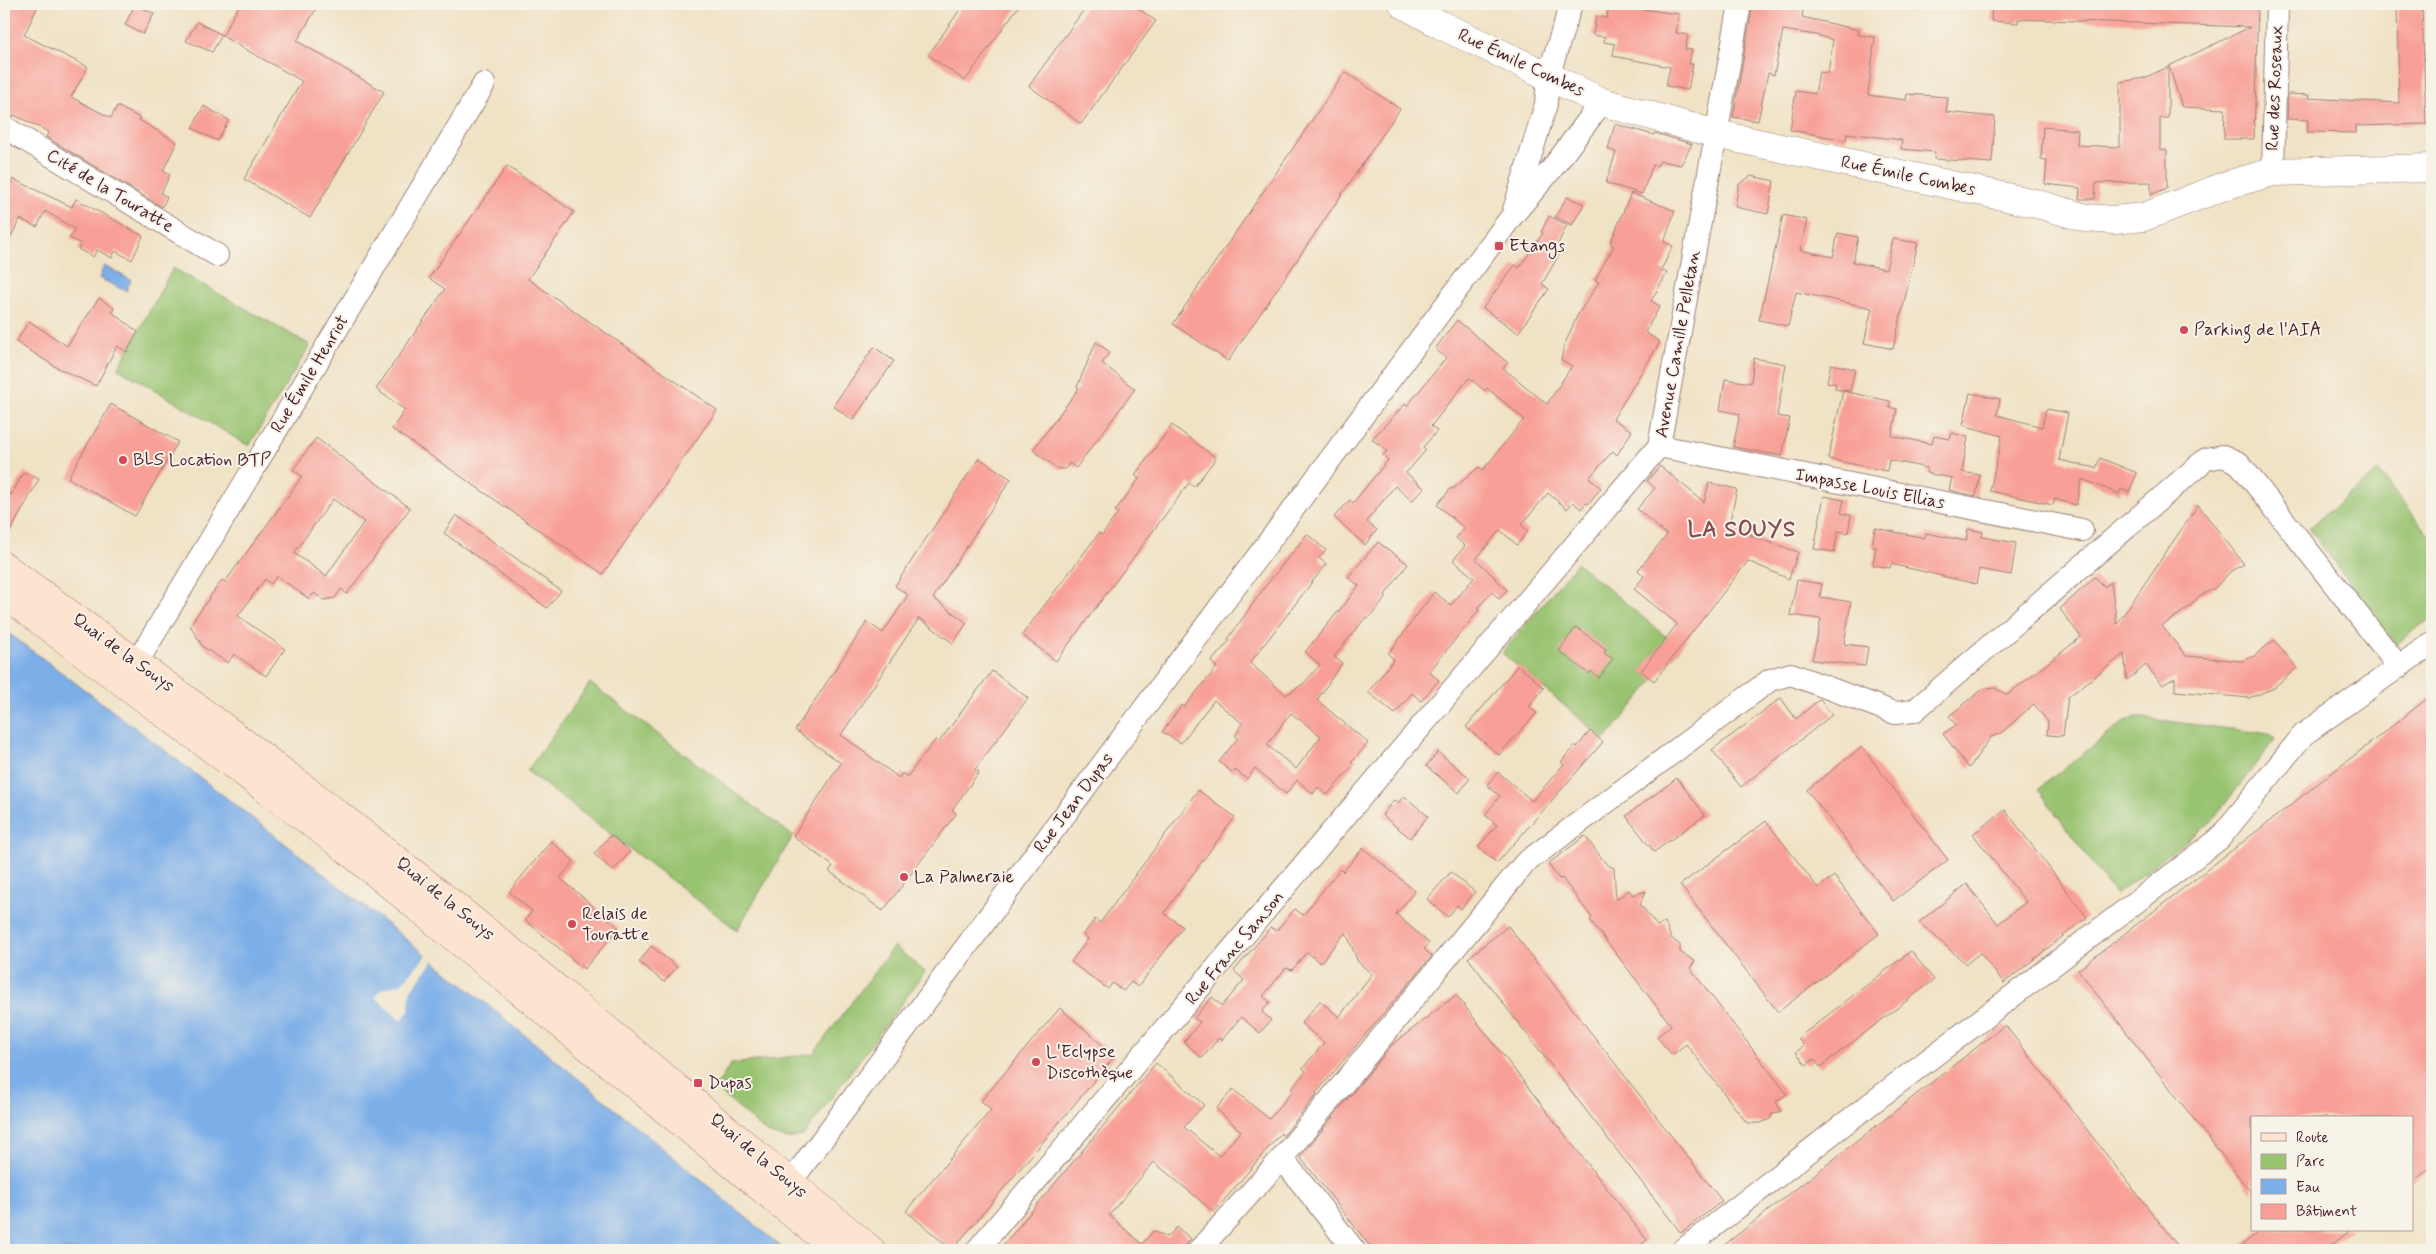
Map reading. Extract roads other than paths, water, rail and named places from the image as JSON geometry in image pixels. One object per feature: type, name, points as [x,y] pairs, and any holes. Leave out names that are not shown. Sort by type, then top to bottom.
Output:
[{"type":"main road","name":"Quai de la Souys","points":[[4,566],[129,672],[346,848],[784,1192],[871,1250]]},
{"type":"main road","name":"Quai de la Souys","points":[[4,594],[129,672]]},
{"type":"main road","name":"Quai de la Souys","points":[[784,1192],[838,1250]]},
{"type":"street","name":"Rue Émile Combes","points":[[1403,4],[1441,25],[1602,102],[1716,134],[2034,203],[2086,218],[2114,220],[2144,216],[2242,180],[2273,172],[2432,168]]},
{"type":"street","points":[[1512,216],[1546,104],[1548,77],[1570,4]]},
{"type":"street","name":"Avenue Camille Pelletan","points":[[1491,643],[1659,446],[1740,4]]},
{"type":"street","name":"Rue des Roseaux","points":[[2273,172],[2277,4]]},
{"type":"street","name":"Rue Émile Henriot","points":[[129,672],[484,84]]},
{"type":"street","name":"Rue Jean Dupas","points":[[784,1192],[1512,216],[1551,170],[1602,102]]},
{"type":"street","name":"Cité de la Touratte","points":[[4,127],[217,255]]},
{"type":"street","name":"Impasse Louis Ellias","points":[[1659,446],[2082,530]]},
{"type":"street","points":[[1199,1250],[1282,1158],[1525,863],[1770,680],[1791,674],[1895,713],[1914,711],[2206,459],[2223,456],[2239,463],[2399,667]]},
{"type":"street","name":"Rue Franc Sanson","points":[[977,1250],[1224,961],[1491,643]]},
{"type":"street","points":[[1683,1250],[1844,1124],[2219,840],[2303,735],[2432,643]]},
{"type":"street","points":[[1282,1158],[1354,1250]]},
{"type":"water","points":[[104,266],[131,280],[126,291],[99,278]]},
{"type":"water","points":[[4,630],[203,780],[399,934],[785,1250],[4,1250]]},
{"type":"place","name":"Etangs","points":[[1499,246]]},
{"type":"place","name":"Parking de l'AIA","points":[[2184,330]]},
{"type":"place","name":"BLS Location BTP","points":[[123,460]]},
{"type":"place","name":"La Palmeraie","points":[[904,877]]},
{"type":"place","name":"Relais de Touratte","points":[[572,924]]},
{"type":"place","name":"L'Eclypse Discothèque","points":[[1036,1062]]},
{"type":"place","name":"Dupas","points":[[698,1083]]},
{"type":"district","name":"LA SOUYS","points":[[1742,530]]}]
